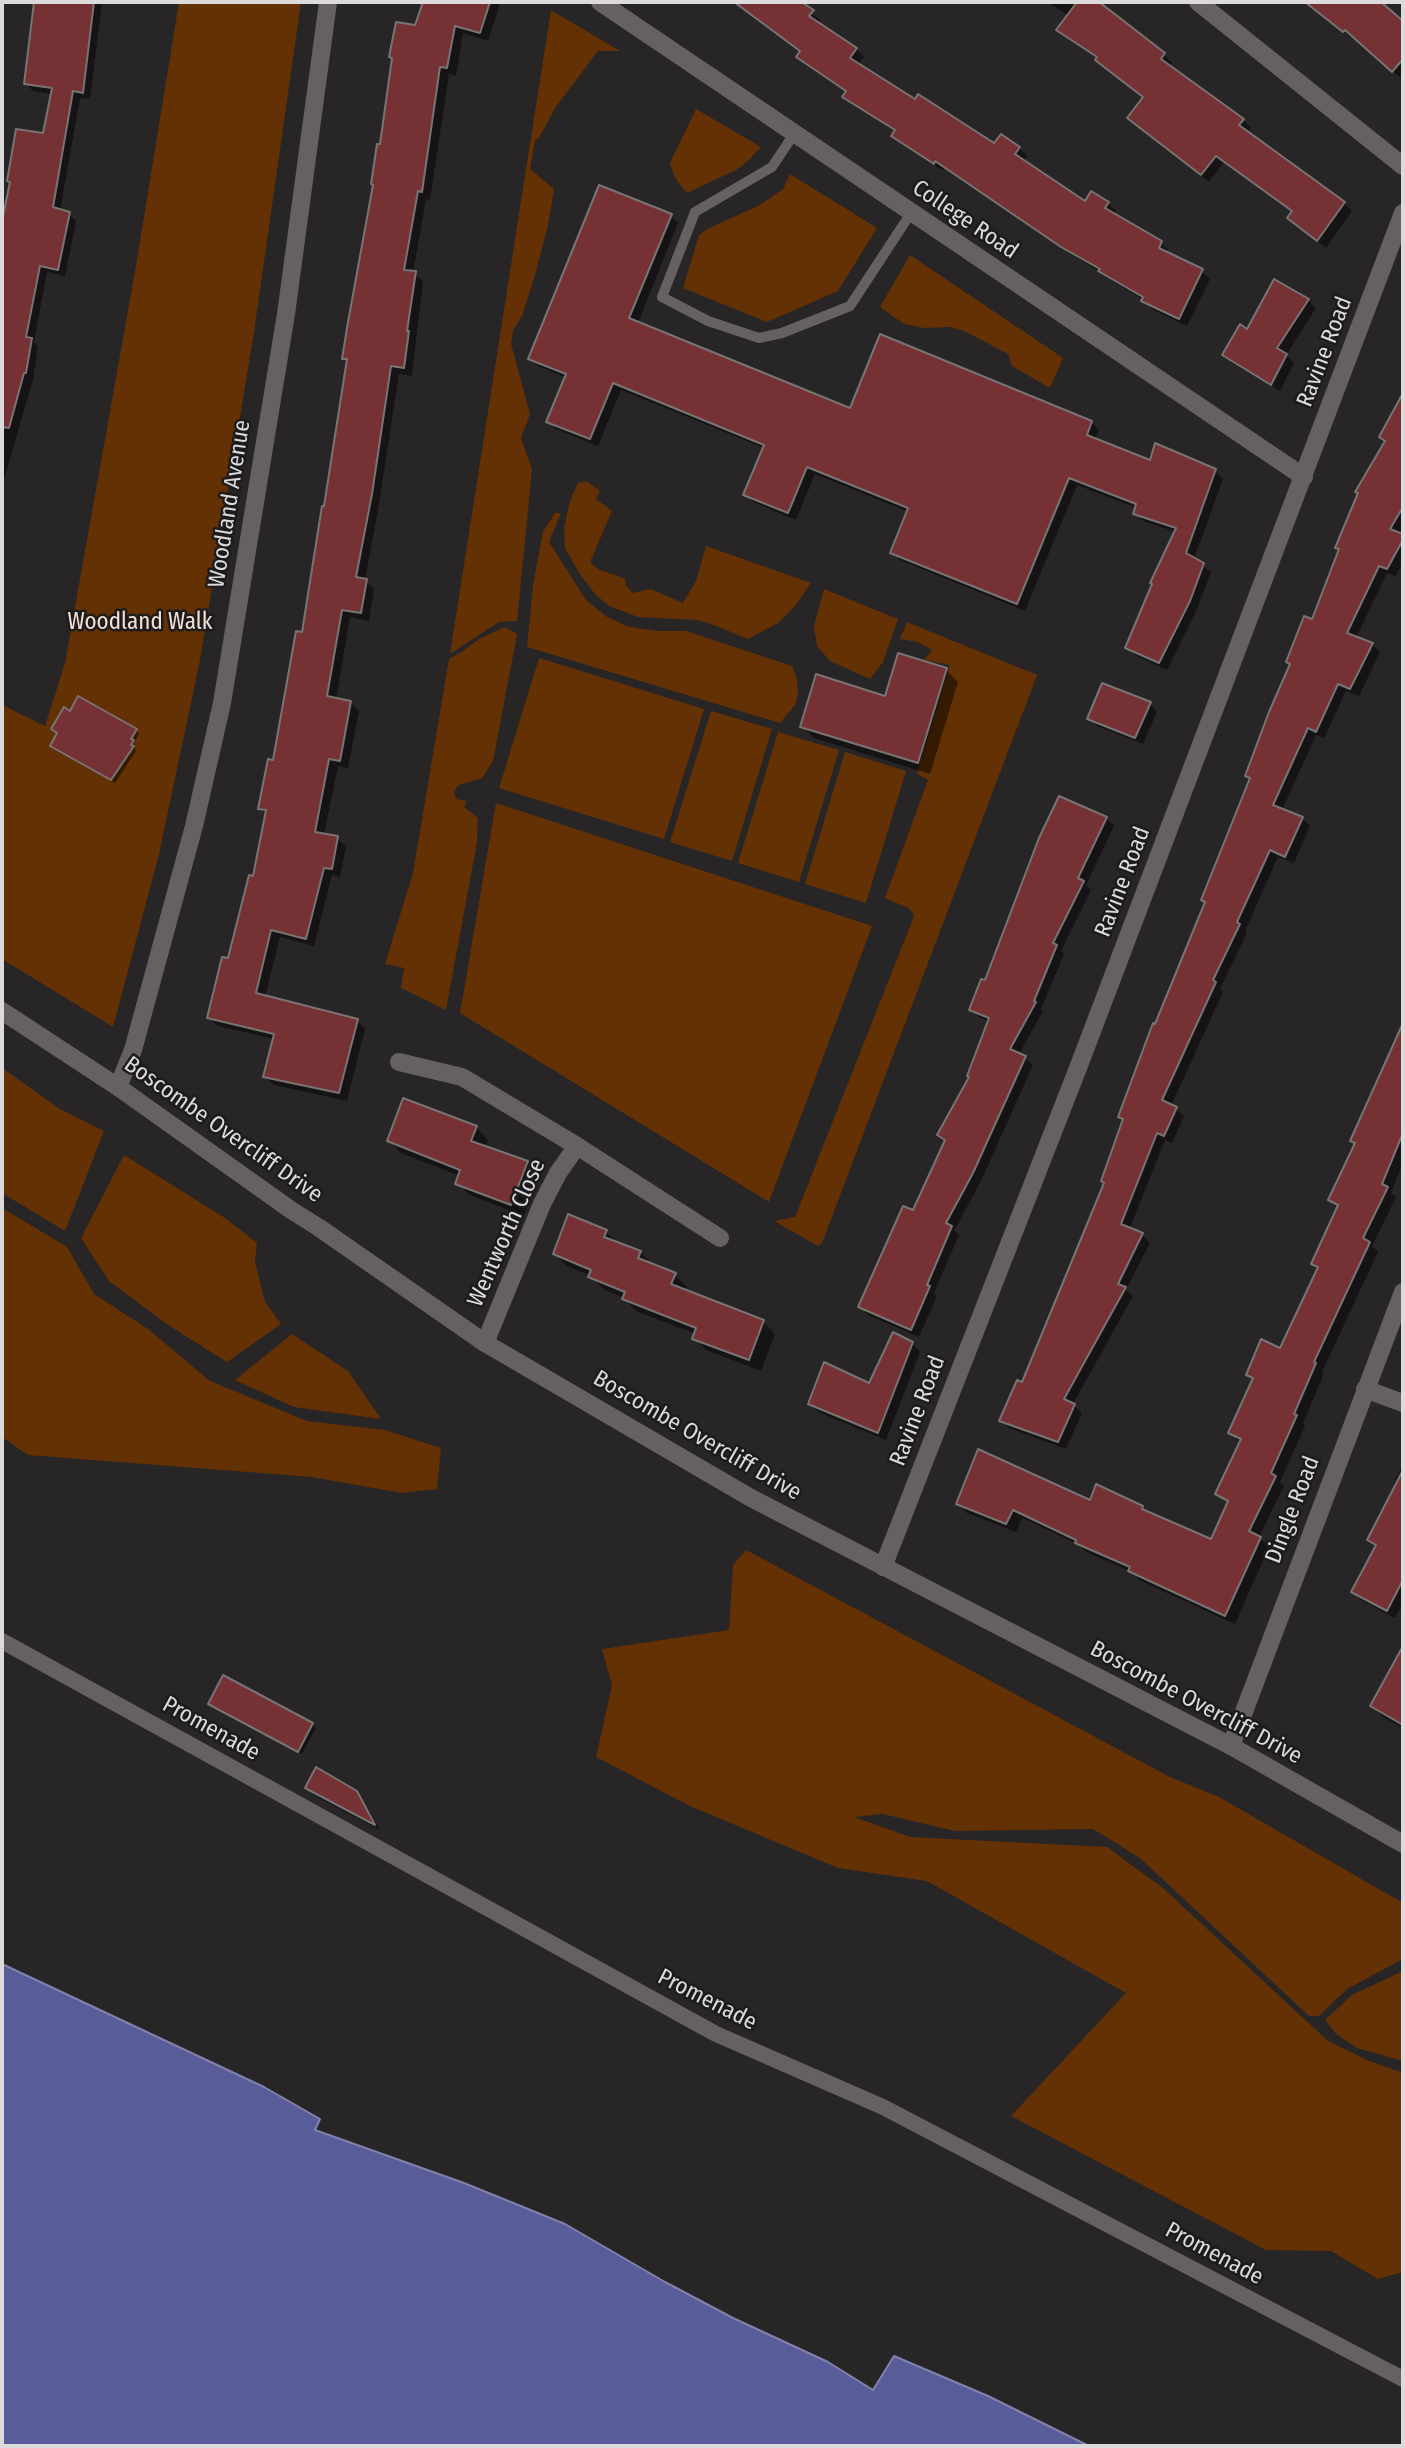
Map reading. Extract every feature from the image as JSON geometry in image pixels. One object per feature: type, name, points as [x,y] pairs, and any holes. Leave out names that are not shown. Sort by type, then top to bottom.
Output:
[{"type":"street","name":"Woodland Avenue","points":[[118,1087],[133,1050],[194,826],[222,703],[286,314],[328,2]]},
{"type":"street","name":"College Road","points":[[600,2],[1304,477]]},
{"type":"street","points":[[1198,2],[1403,166]]},
{"type":"street","name":"Ravine Road","points":[[883,1567],[1078,1068],[1403,213]]},
{"type":"street","name":"Boscombe Overcliff Drive","points":[[2,1011],[118,1087],[290,1210],[485,1343],[751,1498],[1231,1746],[1403,1844]]},
{"type":"street","name":"Wentworth Close","points":[[399,1062],[462,1077],[577,1146],[720,1238]]},
{"type":"street","name":"Wentworth Close","points":[[485,1343],[542,1204],[558,1172],[577,1146]]},
{"type":"street","name":"Dingle Road","points":[[1231,1746],[1403,1292]]},
{"type":"street","points":[[1365,1389],[1403,1404]]},
{"type":"street","name":"Promenade","points":[[2,1641],[716,2034],[883,2106],[1403,2379]]},
{"type":"lane","points":[[794,134],[772,167],[695,212],[662,297],[708,321],[759,338],[782,333],[850,306],[911,213]]},
{"type":"green space","name":"Woodland Walk","points":[[179,2],[301,2],[254,332],[200,660],[159,854],[113,1027],[2,959],[2,705],[45,726],[65,663],[136,266]]},
{"type":"green space","points":[[551,10],[620,51],[598,51],[555,108],[539,138],[535,140],[530,169],[554,189],[535,275],[522,316],[513,330],[511,344],[530,414],[521,438],[532,470],[517,621],[499,622],[450,654]]},
{"type":"green space","points":[[696,109],[761,147],[736,170],[687,193],[675,178],[670,163]]},
{"type":"green space","points":[[790,174],[877,228],[838,291],[767,322],[683,288],[699,235],[760,205],[783,189]]},
{"type":"green space","points":[[910,255],[1063,358],[1050,388],[1012,366],[1008,354],[964,331],[950,327],[924,328],[904,324],[880,307]]},
{"type":"green space","points":[[586,481],[600,491],[596,499],[612,511],[590,562],[598,569],[625,579],[626,586],[633,593],[651,589],[683,603],[696,581],[706,546],[811,583],[795,606],[778,623],[748,639],[697,620],[638,617],[609,606],[595,594],[579,573],[565,548],[564,528],[570,501],[578,483]]},
{"type":"green space","points":[[555,513],[561,513],[549,542],[586,600],[607,617],[629,627],[686,631],[792,666],[797,679],[798,694],[795,705],[780,723],[527,647],[533,585],[543,532]]},
{"type":"green space","points":[[824,589],[898,619],[883,662],[870,679],[830,661],[817,646],[814,626]]},
{"type":"green space","points":[[907,622],[1037,675],[822,1243],[818,1246],[774,1221],[795,1217],[911,924],[914,914],[908,908],[885,898],[928,780],[917,774],[950,665],[924,660],[932,650],[918,642],[900,639]]},
{"type":"green space","points":[[505,627],[517,634],[493,761],[482,778],[459,785],[454,791],[456,799],[467,801],[464,807],[478,818],[477,842],[446,1010],[401,988],[404,968],[385,964],[413,873],[449,659],[479,639]]},
{"type":"green space","points":[[539,658],[704,709],[664,839],[499,788]]},
{"type":"green space","points":[[711,711],[772,729],[732,861],[670,842]]},
{"type":"green space","points":[[778,732],[839,750],[799,882],[738,863]]},
{"type":"green space","points":[[845,752],[906,771],[866,903],[805,884]]},
{"type":"green space","points":[[496,803],[872,926],[769,1202],[460,1013]]},
{"type":"green space","points":[[2,1068],[60,1109],[104,1131],[65,1231],[2,1193]]},
{"type":"green space","points":[[124,1155],[225,1218],[257,1243],[255,1262],[265,1302],[281,1324],[227,1362],[168,1325],[109,1281],[81,1238]]},
{"type":"green space","points":[[2,1208],[67,1247],[94,1294],[148,1329],[210,1381],[307,1421],[385,1430],[441,1448],[437,1489],[402,1493],[312,1477],[28,1455],[2,1437]]},
{"type":"green space","points":[[292,1334],[348,1371],[381,1419],[294,1407],[235,1380]]},
{"type":"green space","points":[[746,1550],[1170,1777],[1219,1797],[1403,1903],[1403,1959],[1347,1989],[1319,2016],[1309,2016],[1140,1858],[1093,1829],[955,1831],[883,1814],[854,1817],[910,1837],[1107,1847],[1163,1888],[1328,2041],[1367,2060],[1403,2073],[1403,2272],[1378,2279],[1331,2251],[1266,2250],[1011,2116],[1126,1993],[927,1881],[838,1868],[690,1806],[596,1757],[612,1685],[602,1649],[729,1630],[733,1565]]},
{"type":"green space","points":[[1403,1971],[1403,2061],[1357,2048],[1336,2034],[1325,2020],[1352,1995]]},
{"type":"water","points":[[2,1964],[264,2087],[320,2119],[315,2130],[464,2183],[565,2224],[665,2282],[733,2318],[828,2362],[873,2390],[894,2356],[988,2396],[1089,2446],[2,2446]]},
{"type":"building","points":[[34,2],[94,2],[83,93],[73,91],[53,207],[70,212],[58,270],[40,266],[26,337],[32,338],[26,373],[9,428],[2,427],[2,221],[10,182],[7,181],[16,129],[43,133],[52,88],[24,84]]},
{"type":"building","points":[[423,2],[490,2],[480,33],[455,26],[447,68],[440,67],[422,192],[418,191],[404,270],[416,271],[404,368],[391,366],[372,494],[356,577],[367,579],[361,613],[342,610],[327,696],[351,701],[340,761],[329,759],[315,832],[338,836],[332,869],[324,868],[306,939],[271,930],[256,993],[358,1019],[339,1093],[263,1077],[274,1034],[207,1018],[222,957],[228,958],[249,875],[253,876],[266,810],[258,809],[268,759],[273,760],[296,631],[302,632],[347,359],[342,359],[373,185],[377,144],[380,144],[392,58],[389,57],[396,22],[415,25]]},
{"type":"building","points":[[734,2],[801,2],[814,10],[809,16],[857,48],[850,58],[915,99],[918,94],[994,143],[1001,134],[1020,147],[1015,154],[1085,201],[1091,191],[1109,202],[1105,208],[1162,241],[1159,248],[1203,269],[1179,319],[1141,301],[1143,297],[1061,247],[935,161],[934,164],[891,136],[895,130],[842,97],[846,91],[796,57],[800,51]]},
{"type":"building","points":[[1077,2],[1099,2],[1165,53],[1161,59],[1244,119],[1239,125],[1345,202],[1317,241],[1287,218],[1292,211],[1216,156],[1201,175],[1127,118],[1143,97],[1095,60],[1097,57],[1056,30]]},
{"type":"building","points":[[1305,2],[1381,2],[1403,21],[1403,59],[1392,72],[1345,30],[1343,32]]},
{"type":"building","points":[[599,185],[672,214],[629,318],[850,408],[880,334],[1092,421],[1087,435],[1150,460],[1155,443],[1216,469],[1186,553],[1204,563],[1190,601],[1159,663],[1125,648],[1152,584],[1150,583],[1176,528],[1133,514],[1136,504],[1069,478],[1017,604],[890,553],[908,508],[807,467],[788,513],[743,495],[764,445],[613,383],[590,439],[546,422],[566,374],[528,359]]},
{"type":"building","points":[[1274,279],[1309,299],[1277,348],[1287,354],[1271,385],[1222,355],[1240,324],[1247,329]]},
{"type":"building","points":[[1403,393],[1403,507],[1390,529],[1403,534],[1403,540],[1387,569],[1379,566],[1347,633],[1373,643],[1350,689],[1338,684],[1316,732],[1308,728],[1273,805],[1303,817],[1285,857],[1270,850],[1237,922],[1240,924],[1213,980],[1216,982],[1162,1100],[1177,1107],[1164,1136],[1157,1133],[1121,1224],[1143,1233],[1118,1284],[1126,1287],[1064,1399],[1075,1404],[1058,1442],[999,1421],[1017,1380],[1022,1382],[1104,1183],[1101,1181],[1123,1119],[1118,1117],[1153,1023],[1155,1024],[1205,902],[1201,900],[1250,778],[1245,776],[1290,664],[1286,662],[1304,616],[1312,619],[1339,549],[1335,548],[1358,493],[1355,492],[1385,441],[1379,437]]},
{"type":"building","points":[[898,653],[947,668],[918,763],[800,727],[816,674],[885,696]]},
{"type":"building","points":[[1102,683],[1151,702],[1135,738],[1087,719]]},
{"type":"building","points":[[78,696],[137,729],[131,739],[134,740],[131,745],[134,746],[111,780],[50,746],[57,733],[51,729],[64,707],[70,711]]},
{"type":"building","points":[[1059,796],[1107,817],[1078,878],[1084,881],[1053,943],[1057,945],[1034,1001],[1036,1002],[1010,1049],[1026,1056],[973,1173],[946,1223],[952,1226],[911,1330],[858,1307],[903,1206],[913,1210],[945,1140],[937,1135],[969,1077],[967,1076],[989,1018],[969,1010],[981,979],[985,980],[1039,838]]},
{"type":"building","points":[[1403,1023],[1403,1133],[1382,1184],[1388,1187],[1363,1238],[1370,1242],[1314,1362],[1316,1363],[1294,1414],[1297,1415],[1271,1473],[1276,1476],[1249,1531],[1261,1537],[1225,1616],[1128,1571],[1130,1567],[1075,1543],[1076,1540],[1013,1510],[1006,1524],[956,1504],[978,1449],[1090,1500],[1096,1484],[1143,1506],[1142,1509],[1211,1539],[1228,1501],[1215,1494],[1241,1439],[1228,1433],[1253,1378],[1246,1375],[1261,1339],[1280,1348],[1318,1267],[1311,1264],[1338,1205],[1328,1200],[1355,1143],[1350,1141]]},
{"type":"building","points":[[403,1098],[477,1126],[471,1141],[528,1161],[511,1205],[455,1184],[460,1170],[387,1141]]},
{"type":"building","points":[[568,1214],[607,1230],[604,1237],[641,1251],[638,1258],[676,1273],[671,1284],[764,1320],[749,1360],[692,1339],[696,1328],[622,1299],[625,1292],[588,1277],[591,1270],[553,1254]]},
{"type":"building","points":[[893,1332],[913,1342],[878,1433],[808,1404],[824,1362],[869,1383]]},
{"type":"building","points":[[1403,1470],[1403,1580],[1387,1611],[1351,1592],[1376,1545],[1367,1540]]},
{"type":"building","points":[[1403,1646],[1403,1725],[1370,1706]]},
{"type":"building","points":[[223,1675],[313,1723],[298,1752],[208,1704]]},
{"type":"building","points":[[316,1767],[357,1791],[375,1825],[305,1788]]}]
